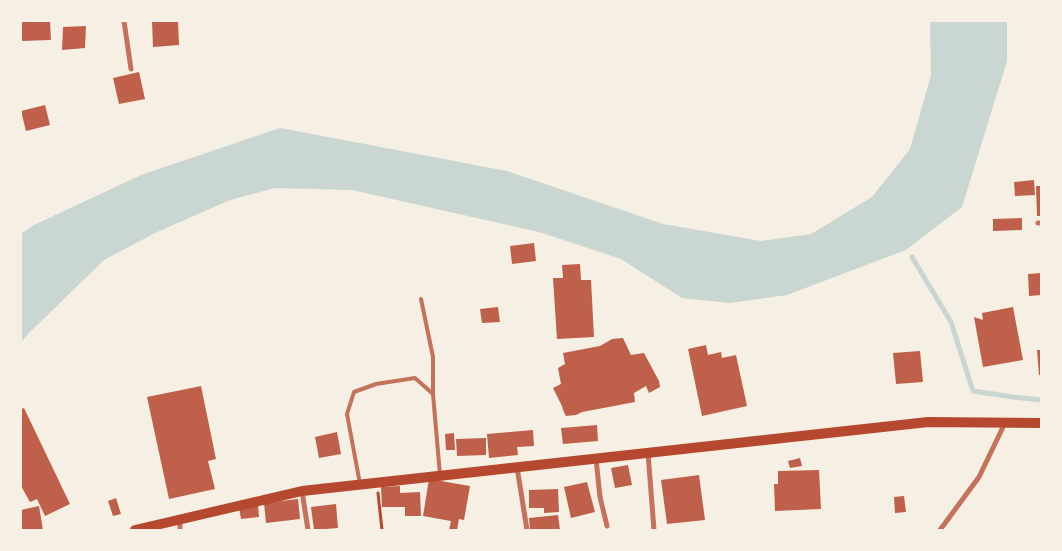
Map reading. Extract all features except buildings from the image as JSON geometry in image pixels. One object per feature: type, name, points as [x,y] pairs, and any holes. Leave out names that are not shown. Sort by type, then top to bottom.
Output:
[{"type":"main road","points":[[135,530],[180,524],[302,491],[376,482],[928,422],[1041,423]]},
{"type":"street","points":[[124,21],[131,69]]},
{"type":"street","points":[[940,530],[979,477],[1005,422]]},
{"type":"street","points":[[648,453],[654,530]]},
{"type":"street","points":[[596,458],[600,497],[607,526]]},
{"type":"street","points":[[517,467],[527,530]]},
{"type":"street","points":[[302,491],[308,530]]},
{"type":"lane","points":[[421,299],[433,357],[433,394],[440,476]]},
{"type":"lane","points":[[360,484],[347,414],[354,392],[376,384],[415,378],[433,394]]},
{"type":"path","points":[[376,482],[382,530]]},
{"type":"shaded area","points":[[930,21],[1007,21],[1007,61],[962,207],[906,250],[787,295],[730,303],[682,298],[621,259],[539,232],[352,190],[275,188],[230,200],[155,233],[104,260],[21,342],[21,234],[32,226],[141,175],[280,128],[507,171],[663,224],[761,241],[811,234],[872,197],[910,149],[931,75]]},
{"type":"waterway","points":[[912,257],[951,322],[973,391],[1041,400]]}]
